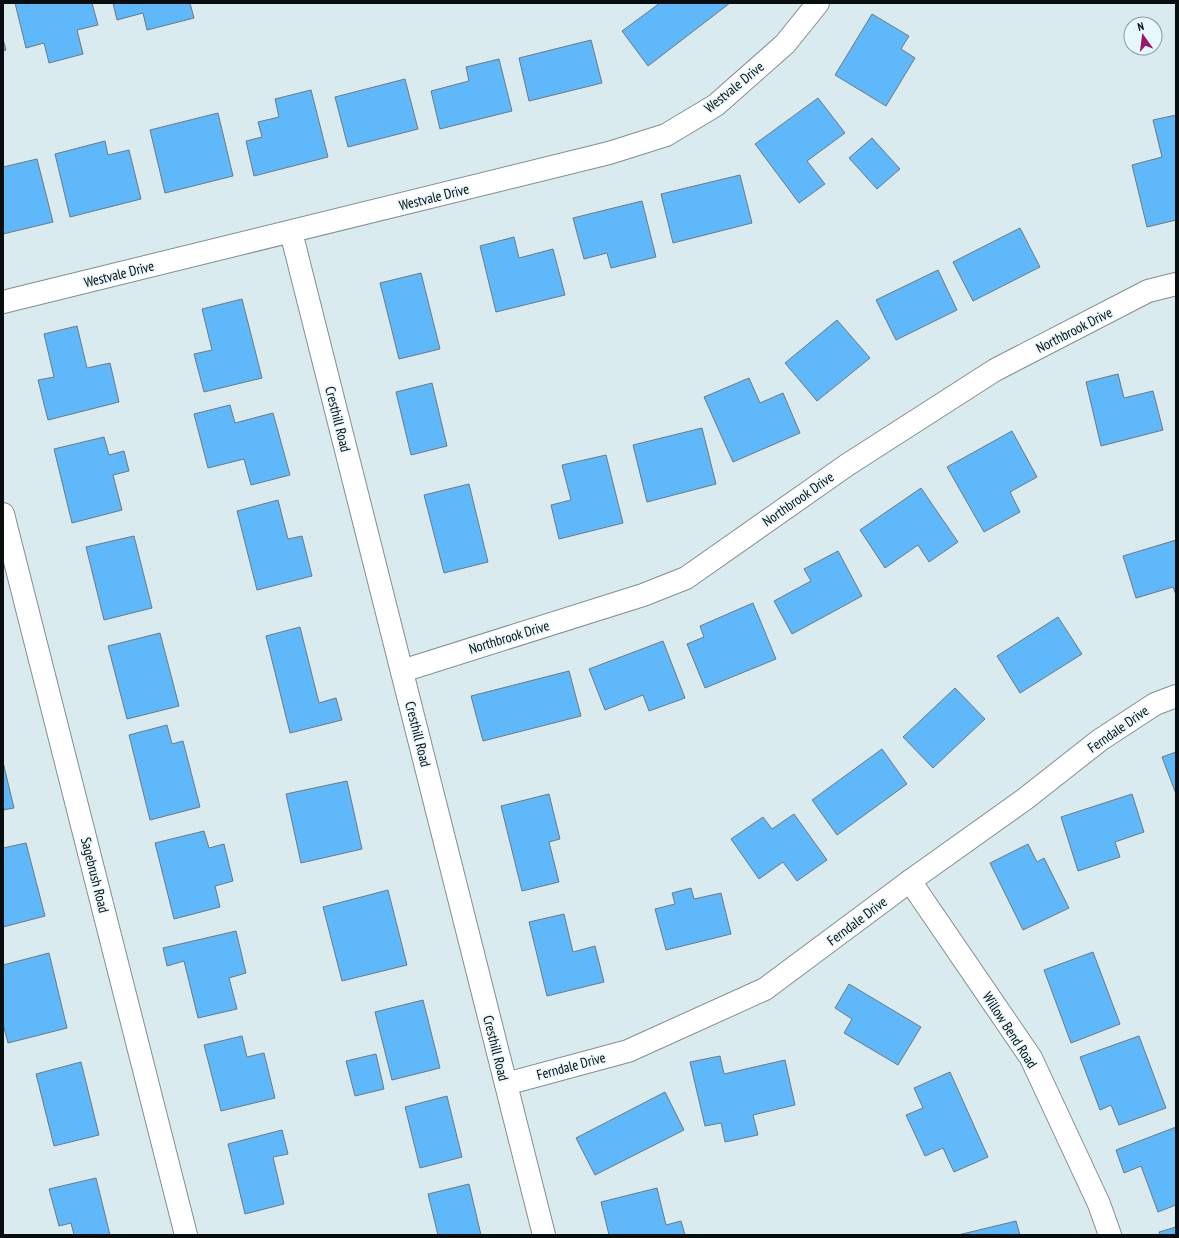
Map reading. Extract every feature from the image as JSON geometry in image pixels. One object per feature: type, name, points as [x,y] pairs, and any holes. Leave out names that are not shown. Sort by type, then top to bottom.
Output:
[{"type":"street","name":"Westvale Drive","points":[[3,302],[609,153],[666,135],[716,105],[785,44],[818,3]]},
{"type":"street","name":"Cresthill Road","points":[[291,232],[544,1235]]},
{"type":"street","name":"Northbrook Drive","points":[[402,670],[643,595],[686,578],[847,465],[995,370],[1148,291],[1176,284]]},
{"type":"street","name":"Sagebrush Road","points":[[3,514],[186,1235]]},
{"type":"street","name":"Ferndale Drive","points":[[506,1084],[628,1051],[766,989],[910,881],[1025,799],[1100,740],[1155,704],[1176,696]]},
{"type":"street","name":"Willow Bend Road","points":[[910,881],[1031,1058],[1099,1204],[1110,1235]]},
{"type":"building","points":[[15,3],[92,3],[98,25],[77,30],[83,54],[49,63],[44,43],[26,48]]},
{"type":"building","points":[[113,3],[190,3],[194,18],[147,30],[143,13],[117,20]]},
{"type":"building","points":[[660,3],[730,3],[648,66],[622,31]]},
{"type":"building","points":[[872,14],[909,36],[901,49],[915,58],[886,106],[835,75]]},
{"type":"building","points":[[3,39],[6,50],[3,51]]},
{"type":"building","points":[[591,40],[602,83],[529,101],[519,58]]},
{"type":"building","points":[[499,59],[512,111],[440,129],[431,91],[469,81],[466,67]]},
{"type":"building","points":[[405,79],[418,129],[348,147],[335,97]]},
{"type":"building","points":[[311,90],[328,157],[254,176],[246,141],[262,137],[258,122],[279,117],[275,99]]},
{"type":"building","points":[[818,98],[845,133],[807,161],[825,184],[799,203],[755,144]]},
{"type":"building","points":[[218,113],[233,176],[165,193],[150,130]]},
{"type":"building","points":[[1176,115],[1176,220],[1147,227],[1132,165],[1162,157],[1153,120]]},
{"type":"building","points":[[872,138],[900,169],[877,189],[849,158]]},
{"type":"building","points":[[105,141],[108,155],[129,150],[141,199],[70,217],[55,154]]},
{"type":"building","points":[[37,159],[53,222],[3,234],[3,167]]},
{"type":"building","points":[[740,175],[752,223],[673,243],[661,194]]},
{"type":"building","points":[[642,201],[656,257],[611,268],[607,253],[584,259],[573,218]]},
{"type":"building","points":[[1020,228],[1040,267],[973,301],[953,262]]},
{"type":"building","points":[[514,237],[519,258],[553,249],[565,295],[496,312],[480,246]]},
{"type":"building","points":[[938,270],[957,310],[896,340],[876,300]]},
{"type":"building","points":[[421,273],[440,349],[399,359],[380,283]]},
{"type":"building","points":[[242,299],[262,378],[204,392],[194,354],[212,350],[202,309]]},
{"type":"building","points":[[837,320],[870,358],[817,401],[785,363]]},
{"type":"building","points":[[77,326],[87,368],[110,363],[119,402],[48,420],[38,380],[54,377],[44,334]]},
{"type":"building","points":[[1118,374],[1124,398],[1153,391],[1163,430],[1101,446],[1086,382]]},
{"type":"building","points":[[749,378],[760,403],[783,393],[800,433],[733,462],[704,397]]},
{"type":"building","points":[[432,383],[447,446],[411,455],[396,392]]},
{"type":"building","points":[[230,405],[235,423],[273,413],[290,475],[251,485],[244,459],[208,468],[194,414]]},
{"type":"building","points":[[702,428],[716,484],[647,502],[633,445]]},
{"type":"building","points":[[1012,431],[1037,477],[1010,492],[1020,512],[984,532],[947,467]]},
{"type":"building","points":[[104,437],[109,455],[124,451],[129,471],[113,475],[122,510],[72,523],[54,449]]},
{"type":"building","points":[[606,455],[623,523],[559,539],[551,505],[571,500],[562,465]]},
{"type":"building","points":[[469,484],[488,562],[444,573],[424,495]]},
{"type":"building","points":[[921,488],[958,542],[929,562],[918,545],[885,568],[860,530]]},
{"type":"building","points":[[278,500],[288,539],[302,536],[312,576],[257,590],[237,511]]},
{"type":"building","points":[[134,536],[152,608],[104,620],[86,547]]},
{"type":"building","points":[[1176,540],[1176,595],[1173,587],[1136,598],[1123,556]]},
{"type":"building","points":[[838,551],[862,596],[792,634],[774,601],[811,581],[804,569]]},
{"type":"building","points":[[753,603],[776,659],[705,688],[687,644],[704,637],[700,626]]},
{"type":"building","points":[[1058,617],[1082,654],[1020,693],[997,656]]},
{"type":"building","points":[[300,627],[319,703],[336,698],[342,720],[290,733],[266,636]]},
{"type":"building","points":[[160,633],[179,706],[127,719],[108,646]]},
{"type":"building","points":[[663,641],[685,698],[649,711],[643,695],[605,710],[589,669]]},
{"type":"building","points":[[569,671],[581,716],[483,741],[471,696]]},
{"type":"building","points":[[955,688],[985,719],[933,768],[903,737]]},
{"type":"building","points":[[167,725],[172,744],[183,741],[200,807],[150,820],[129,735]]},
{"type":"building","points":[[882,749],[907,784],[837,835],[812,800]]},
{"type":"building","points":[[1176,752],[1176,794],[1162,757]]},
{"type":"building","points":[[3,762],[14,808],[3,810]]},
{"type":"building","points":[[347,781],[362,849],[301,863],[286,794]]},
{"type":"building","points":[[549,794],[560,839],[549,842],[559,882],[522,891],[501,806]]},
{"type":"building","points":[[1132,794],[1144,832],[1115,842],[1120,857],[1078,871],[1061,817]]},
{"type":"building","points":[[794,814],[827,860],[797,881],[783,862],[759,879],[731,839],[763,817],[772,829]]},
{"type":"building","points":[[204,831],[209,848],[224,844],[233,881],[215,886],[220,907],[174,919],[155,843]]},
{"type":"building","points":[[26,843],[45,916],[3,927],[3,848]]},
{"type":"building","points":[[1028,844],[1037,862],[1044,858],[1069,908],[1023,930],[990,863]]},
{"type":"building","points":[[691,888],[694,899],[721,893],[731,934],[666,950],[655,909],[675,904],[672,893]]},
{"type":"building","points":[[388,890],[407,965],[342,981],[323,907]]},
{"type":"building","points":[[564,914],[573,952],[595,946],[604,982],[547,996],[529,922]]},
{"type":"building","points":[[236,931],[246,973],[229,978],[237,1009],[198,1018],[184,961],[167,966],[163,948]]},
{"type":"building","points":[[1093,952],[1120,1024],[1071,1043],[1044,970]]},
{"type":"building","points":[[49,953],[67,1028],[8,1043],[3,1024],[3,965]]},
{"type":"building","points":[[849,984],[921,1027],[898,1065],[844,1033],[852,1019],[835,1008]]},
{"type":"building","points":[[423,1000],[440,1068],[392,1080],[375,1012]]},
{"type":"building","points":[[242,1036],[247,1057],[264,1053],[275,1098],[221,1111],[204,1045]]},
{"type":"building","points":[[1139,1036],[1166,1108],[1119,1125],[1111,1105],[1100,1110],[1080,1057]]},
{"type":"building","points":[[376,1054],[384,1089],[355,1096],[346,1061]]},
{"type":"building","points":[[720,1056],[724,1074],[785,1060],[795,1105],[753,1115],[758,1135],[725,1142],[721,1123],[705,1126],[690,1062]]},
{"type":"building","points":[[81,1062],[99,1135],[54,1146],[36,1074]]},
{"type":"building","points":[[950,1072],[988,1157],[954,1172],[943,1148],[925,1156],[906,1115],[923,1108],[914,1088]]},
{"type":"building","points":[[665,1092],[684,1130],[595,1175],[576,1138]]},
{"type":"building","points":[[447,1096],[462,1157],[420,1168],[405,1107]]},
{"type":"building","points":[[1176,1127],[1176,1205],[1158,1212],[1141,1166],[1124,1173],[1116,1150]]},
{"type":"building","points":[[282,1130],[288,1154],[273,1157],[284,1204],[245,1214],[228,1144]]},
{"type":"building","points":[[96,1178],[110,1235],[74,1235],[71,1223],[59,1226],[49,1189]]},
{"type":"building","points":[[469,1184],[481,1235],[438,1235],[428,1194]]},
{"type":"building","points":[[657,1188],[666,1225],[681,1221],[685,1235],[609,1235],[601,1202]]},
{"type":"building","points":[[1016,1221],[1020,1235],[958,1235]]},
{"type":"building","points":[[1176,1227],[1176,1235],[1160,1235],[1159,1232]]}]
